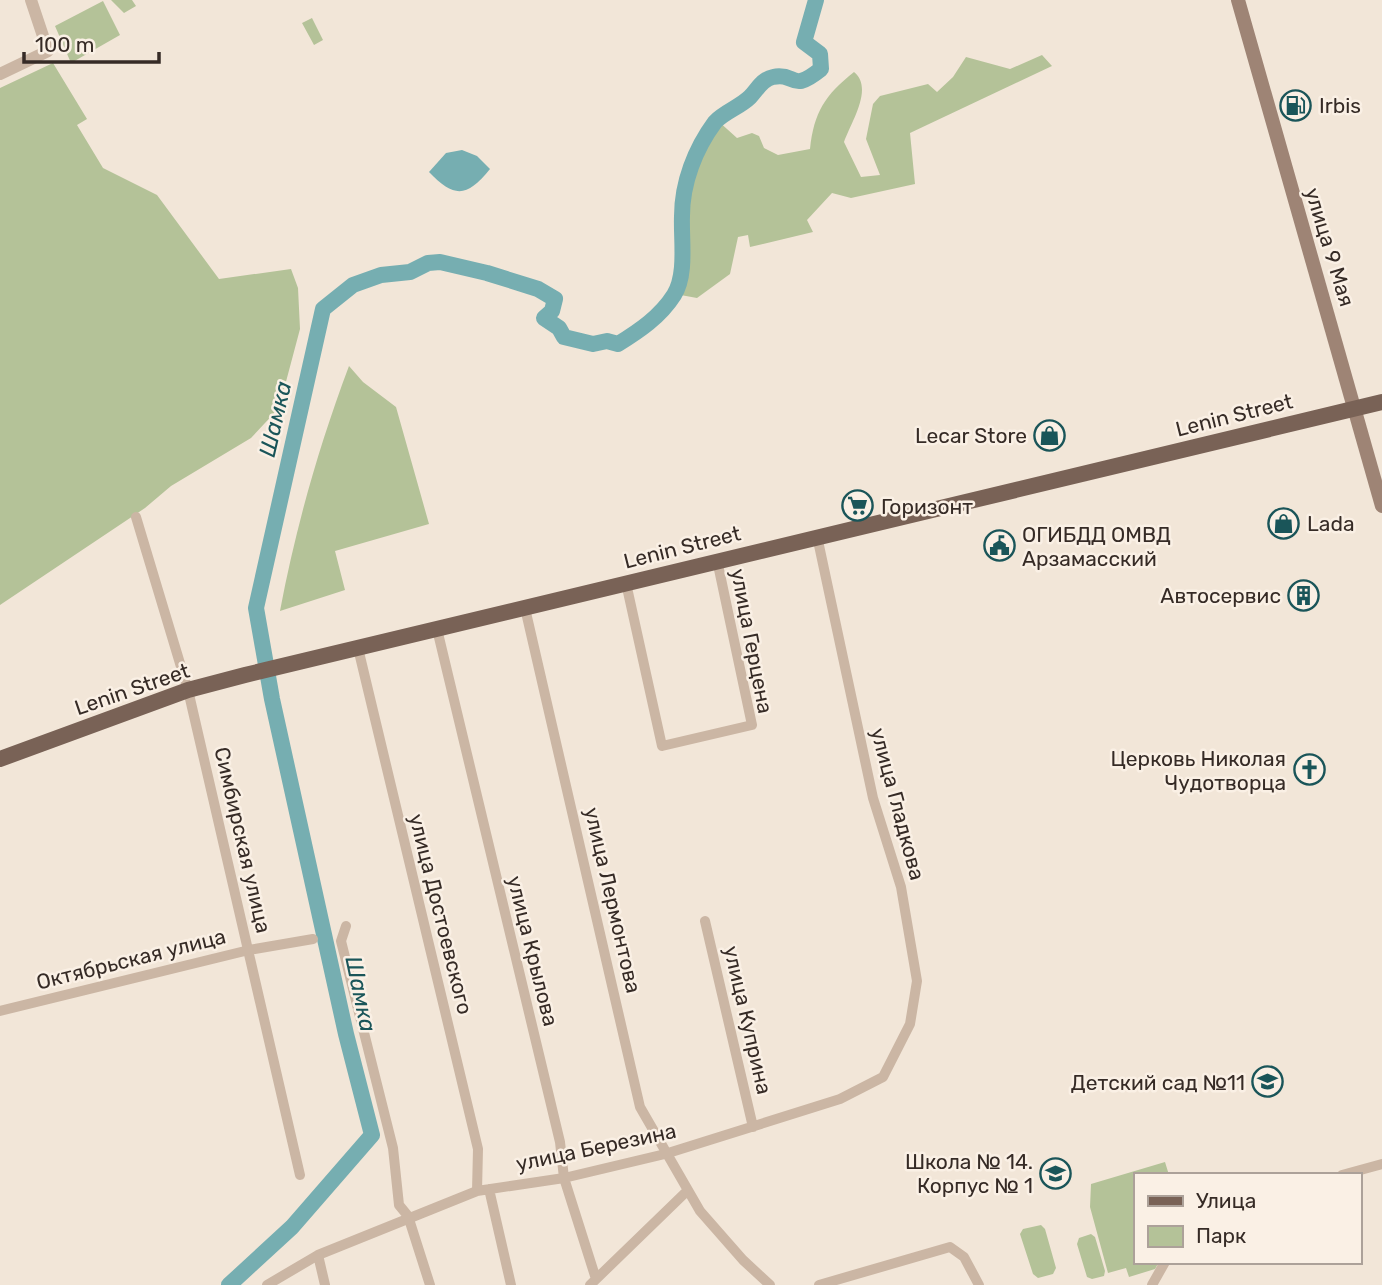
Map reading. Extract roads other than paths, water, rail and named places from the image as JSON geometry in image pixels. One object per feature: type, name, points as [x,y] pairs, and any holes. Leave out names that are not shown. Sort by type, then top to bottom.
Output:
[{"type":"main road","name":"улица 9 Мая","points":[[1238,0],[1382,506]]},
{"type":"main road","name":"Lenin Street","points":[[0,759],[188,690],[245,675],[1382,402]]},
{"type":"street","points":[[0,74],[48,51],[31,0]]},
{"type":"street","name":"Симбирская улица","points":[[136,517],[188,690],[300,1175]]},
{"type":"street","name":"улица Гладкова","points":[[817,536],[873,798],[901,887],[917,981],[910,1024],[883,1077]]},
{"type":"street","name":"улица Герцена","points":[[626,583],[662,746],[752,725],[717,560]]},
{"type":"street","name":"улица Лермонтова","points":[[524,608],[640,1107],[687,1191],[729,1244],[770,1285]]},
{"type":"street","name":"улица Крылова","points":[[437,629],[560,1142],[564,1178],[593,1282]]},
{"type":"street","name":"улица Достоевского","points":[[358,648],[478,1149],[477,1191]]},
{"type":"street","name":"улица Куприна","points":[[705,921],[753,1127]]},
{"type":"street","points":[[341,933],[393,1148],[399,1205],[408,1216],[430,1285]]},
{"type":"street","name":"Октябрьская улица","points":[[0,1011],[249,950],[313,939]]},
{"type":"street","name":"улица Березина","points":[[267,1285],[318,1255],[408,1216],[477,1191],[564,1178],[665,1154],[840,1099],[883,1077]]},
{"type":"street","points":[[1349,1173],[1382,1164]]},
{"type":"street","points":[[489,1189],[511,1285]]},
{"type":"street","points":[[593,1282],[687,1191]]},
{"type":"street","points":[[819,1285],[950,1247],[964,1257],[979,1285]]},
{"type":"street","points":[[318,1255],[324,1285]]},
{"type":"street","points":[[1152,1285],[1164,1264]]},
{"type":"water","points":[[462,150],[477,156],[490,169],[474,185],[461,191],[446,187],[429,172],[446,153]]},
{"type":"waterway","name":"Шамка","points":[[229,1285],[292,1227],[372,1135],[346,1034],[272,699],[256,608],[323,309],[353,285],[381,275],[410,272],[428,263],[440,262],[538,289],[555,299],[552,311],[544,318],[559,328],[564,337],[593,344],[607,341],[618,344],[656,317],[678,287],[682,267],[684,191],[701,143],[715,122],[746,101],[769,78],[781,76],[799,81],[821,69],[820,54],[804,42],[816,0]]},
{"type":"place","name":"Irbis","points":[[1296,105]]},
{"type":"place","name":"Lecar Store","points":[[1050,435]]},
{"type":"place","name":"Горизонт","points":[[858,506]]},
{"type":"place","name":"Lada","points":[[1284,523]]},
{"type":"place","name":"ОГИБДД ОМВД Арзамасский","points":[[999,546]]},
{"type":"place","name":"Автосервис","points":[[1304,595]]},
{"type":"place","name":"Церковь Николая Чудотворца","points":[[1309,770]]},
{"type":"place","name":"Детский сад №11","points":[[1268,1082]]},
{"type":"place","name":"Школа № 14. Корпус № 1","points":[[1056,1173]]}]
